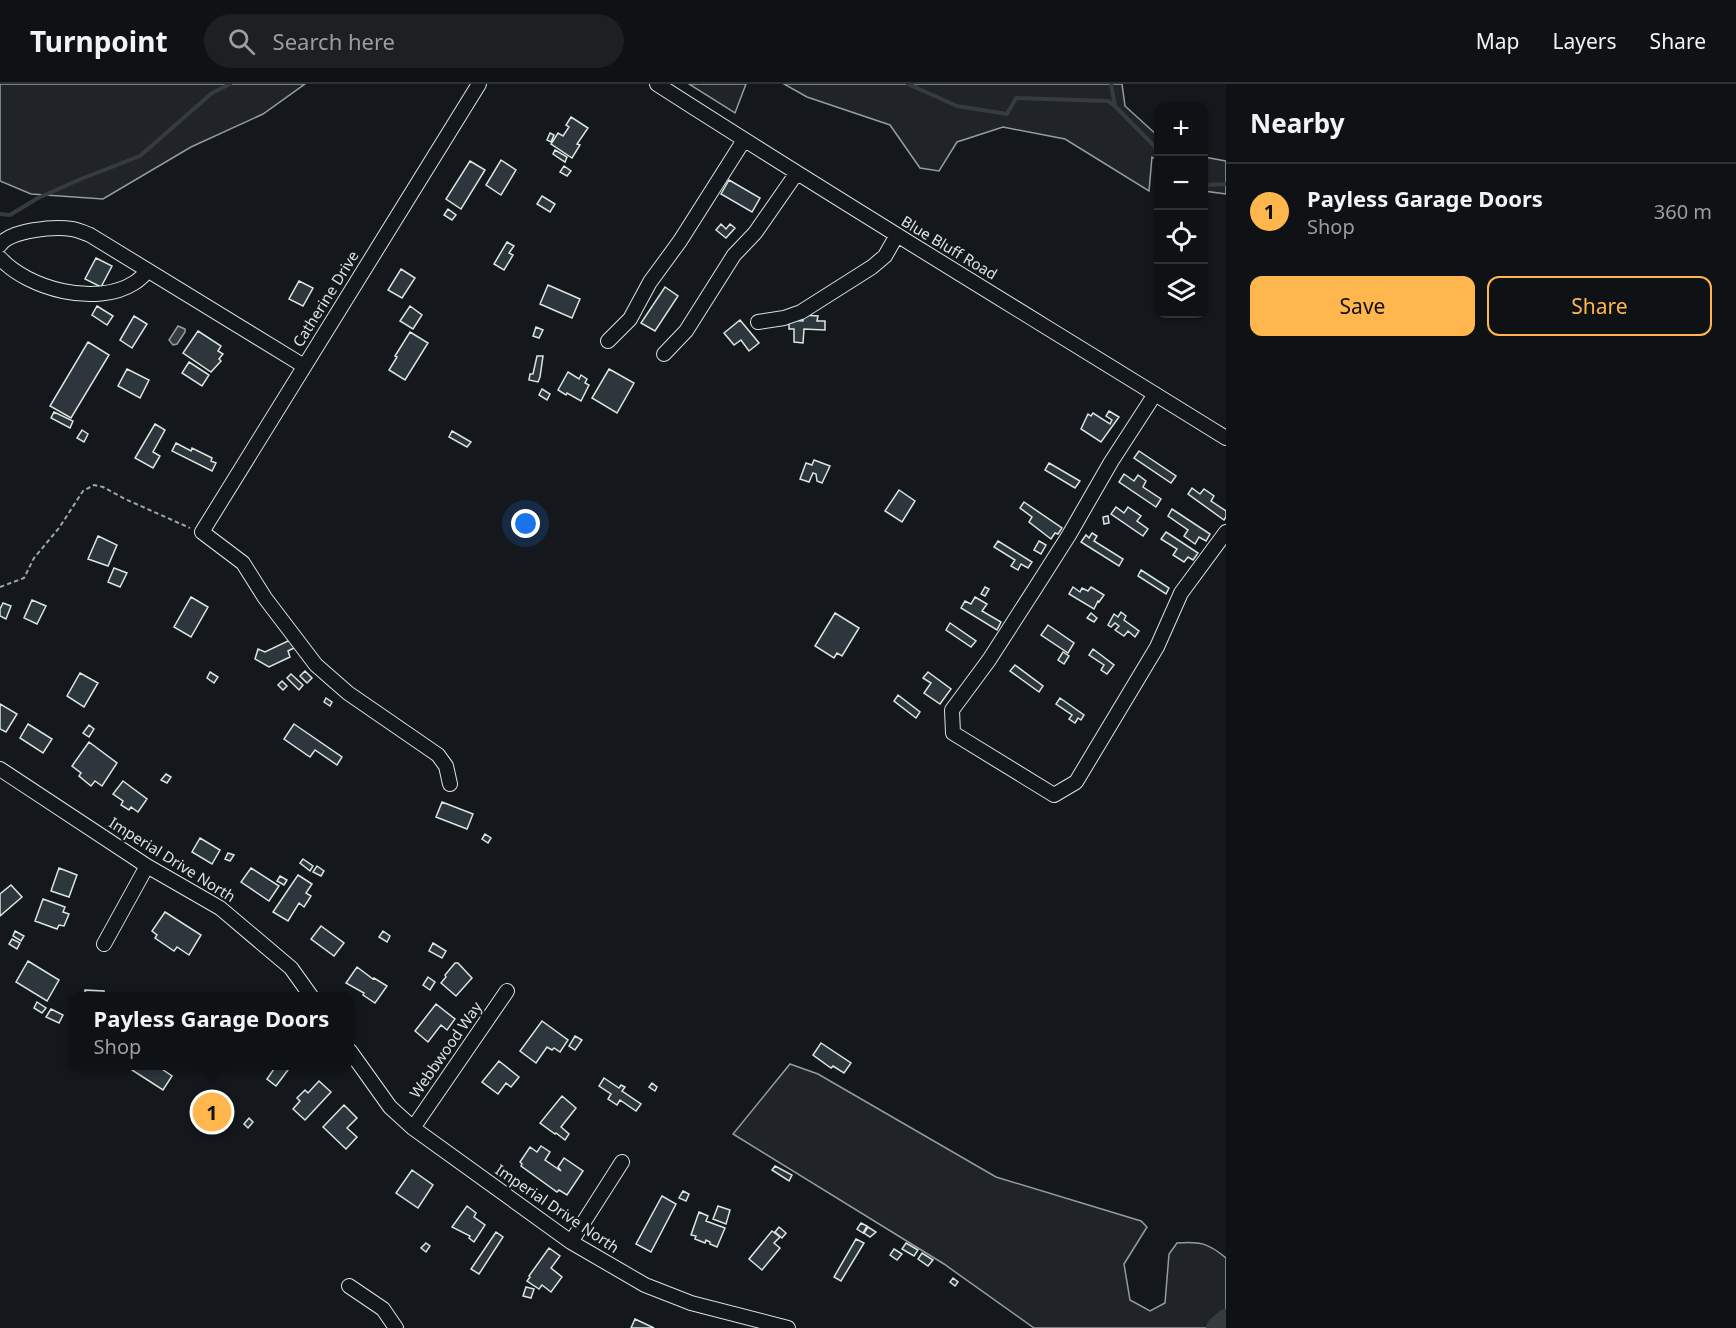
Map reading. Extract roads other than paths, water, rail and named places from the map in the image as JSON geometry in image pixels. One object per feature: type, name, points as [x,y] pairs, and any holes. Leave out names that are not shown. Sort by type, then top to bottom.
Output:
[{"type":"street","name":"Catherine Drive","points":[[450,784],[446,766],[438,755],[348,693],[316,665],[265,598],[243,563],[201,532],[479,84]]},
{"type":"street","name":"Blue Bluff Road","points":[[657,84],[796,174],[1226,438]]},
{"type":"street","points":[[608,341],[630,319],[650,282],[687,232],[744,140]]},
{"type":"street","points":[[664,354],[686,331],[734,255],[755,233],[796,174]]},
{"type":"street","points":[[0,245],[8,237],[49,228],[72,229],[90,236],[304,366]]},
{"type":"street","points":[[758,322],[784,318],[801,312],[872,267],[885,256],[897,235]]},
{"type":"street","points":[[0,258],[8,266],[36,283],[77,293],[94,294],[122,288],[134,283],[148,271]]},
{"type":"street","points":[[1155,394],[1036,587],[989,660],[952,710],[953,733],[1054,795],[1076,782],[1157,647],[1181,593],[1226,532]]},
{"type":"street","name":"Imperial Drive North","points":[[1,773],[147,866],[220,908],[291,968],[308,992]]},
{"type":"street","points":[[104,944],[147,866]]},
{"type":"street","name":"Webbwood Way","points":[[413,1128],[507,991]]},
{"type":"street","name":"Imperial Drive North","points":[[354,1057],[390,1107],[413,1128],[571,1242],[654,1289],[691,1303],[788,1328]]},
{"type":"street","points":[[571,1242],[622,1162]]},
{"type":"street","points":[[349,1286],[383,1309],[396,1328]]},
{"type":"waterway","points":[[0,214],[10,215],[38,198],[140,156],[212,93],[230,84]]},
{"type":"waterway","points":[[908,84],[957,106],[1007,114],[1016,98],[1108,101],[1115,106]]},
{"type":"waterway","points":[[1111,84],[1115,106],[1154,146]]},
{"type":"waterway","points":[[1208,185],[1226,184]]},
{"type":"waterway","points":[[1217,1328],[1226,1320]]},
{"type":"place","name":"Payless Garage Doors","points":[[212,1112]]}]
